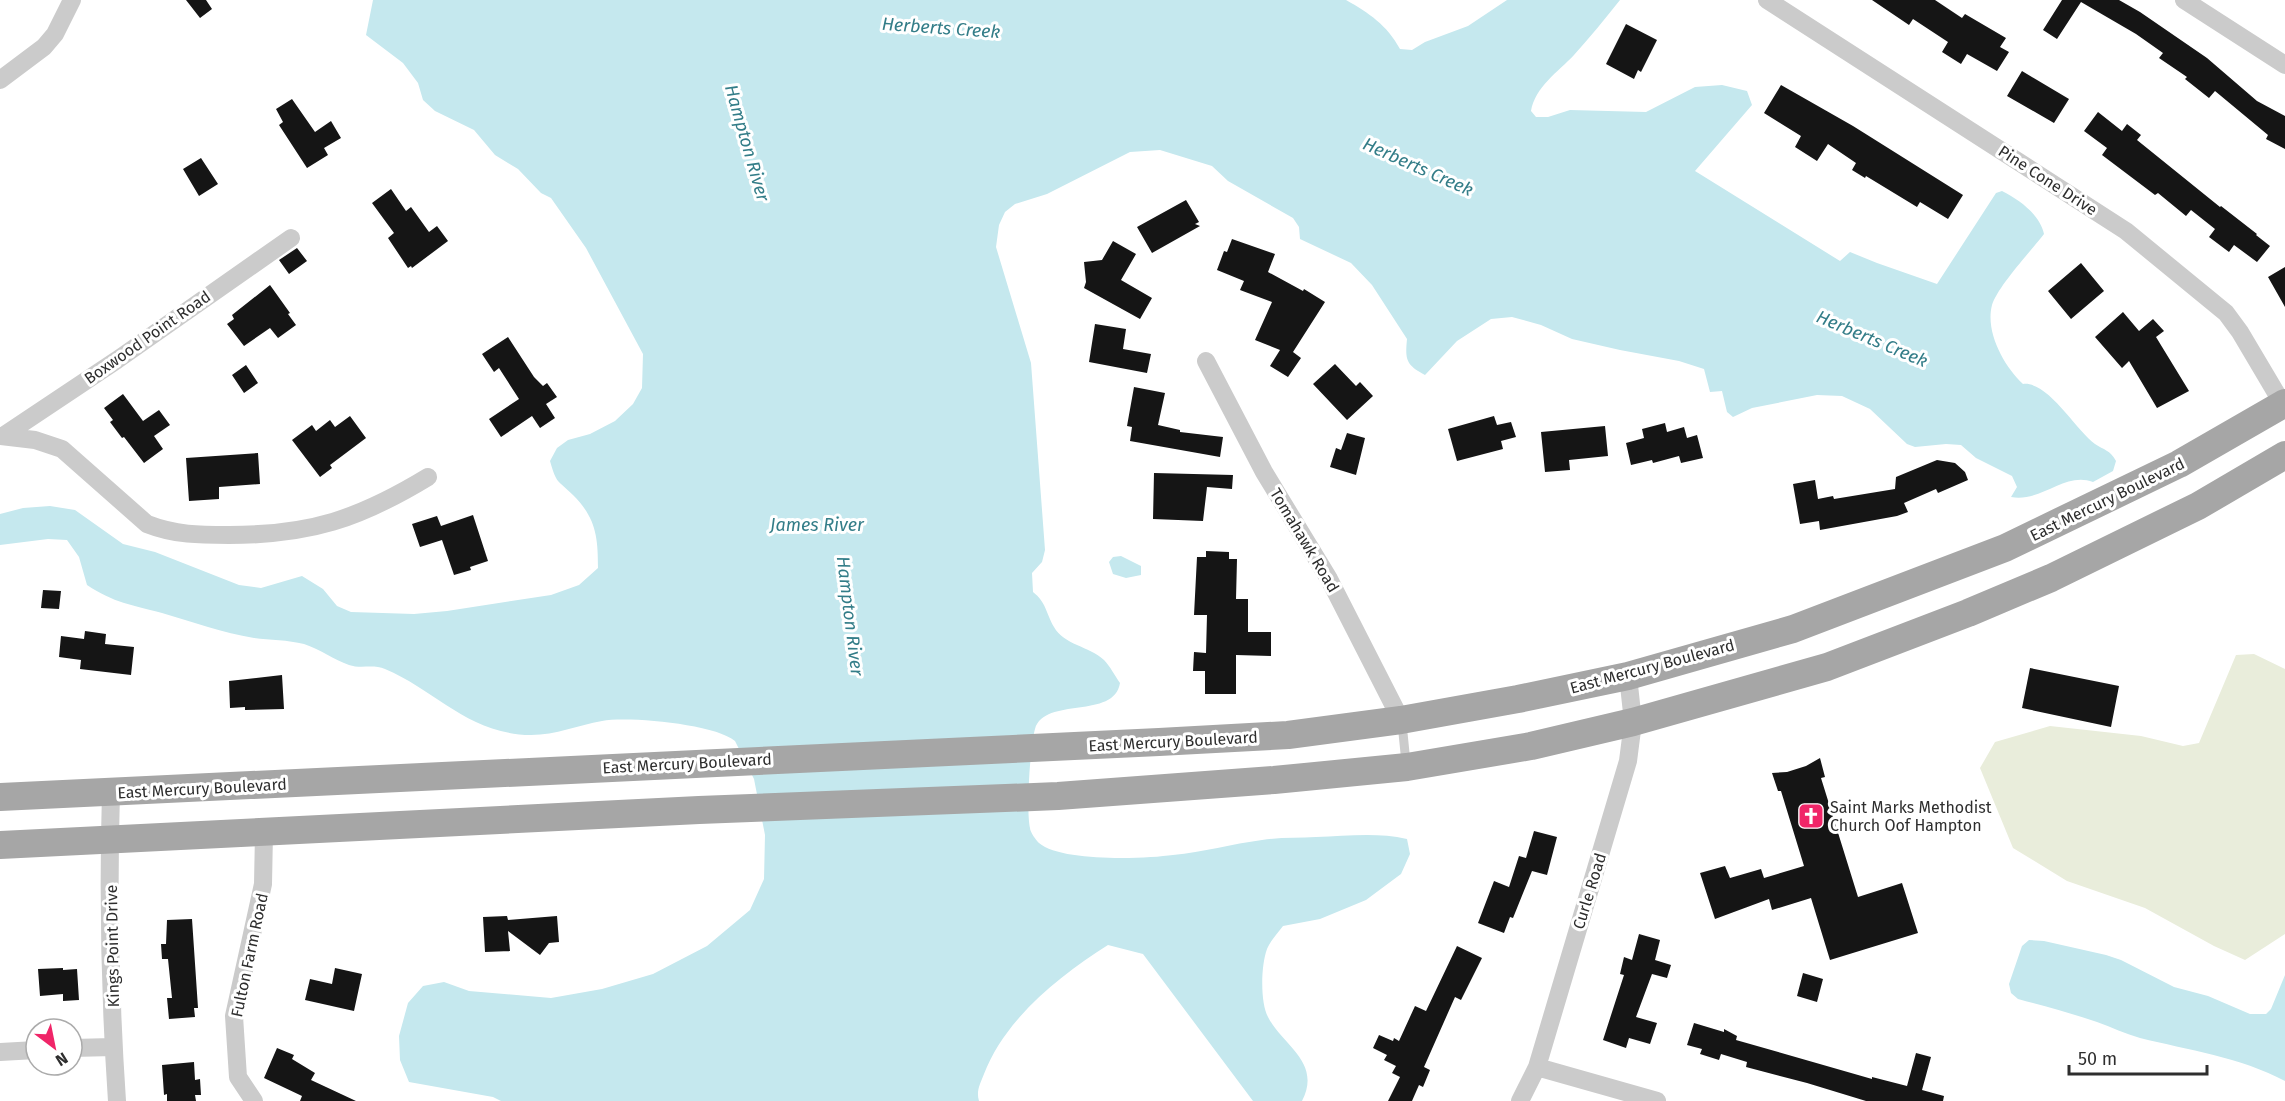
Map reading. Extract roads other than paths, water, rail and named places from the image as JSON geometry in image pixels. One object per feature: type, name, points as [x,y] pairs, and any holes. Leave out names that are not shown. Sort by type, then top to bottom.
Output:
[{"type":"main road","name":"East Mercury Boulevard","points":[[0,797],[1288,735],[1401,720],[1628,676],[1793,629],[2005,548],[2179,464],[2284,405]]},
{"type":"main road","points":[[0,845],[699,810],[1058,796],[1274,780],[1407,767],[1531,746],[1633,722],[1827,667],[1968,613],[2051,578],[2177,516],[2285,455]]},
{"type":"street","points":[[0,80],[31,58],[55,34],[72,0]]},
{"type":"street","name":"Pine Cone Drive","points":[[1767,0],[2126,231],[2226,313],[2284,405]]},
{"type":"street","points":[[2184,0],[2285,65]]},
{"type":"street","name":"Boxwood Point Road","points":[[2,436],[117,360],[291,238]]},
{"type":"street","name":"Tomahawk Road","points":[[1206,361],[1264,472],[1329,579],[1401,720]]},
{"type":"street","name":"Boxwood Point Road","points":[[2,436],[35,440],[62,450],[147,524],[164,531],[188,535],[262,535],[302,531],[332,524],[388,501],[428,477]]},
{"type":"street","name":"Curle Road","points":[[1520,1101],[1537,1067],[1628,761],[1633,722],[1628,676]]},
{"type":"street","name":"Kings Point Drive","points":[[111,792],[113,1047],[117,1101]]},
{"type":"street","name":"Fulton Farm Road","points":[[254,1101],[238,1077],[234,1016],[263,884],[264,833]]},
{"type":"street","points":[[84,1048],[113,1047]]},
{"type":"street","points":[[0,1052],[24,1051]]},
{"type":"street","points":[[1537,1067],[1657,1101]]},
{"type":"lane","points":[[1401,720],[1407,767]]},
{"type":"water","name":"James River","points":[[373,0],[1346,0],[1377,20],[1400,49],[1412,50],[1425,42],[1468,26],[1507,0],[1620,0],[1574,55],[1542,87],[1533,102],[1531,111],[1536,117],[1548,117],[1570,110],[1646,112],[1695,87],[1722,85],[1747,91],[1752,105],[1695,171],[1840,261],[1850,252],[1937,284],[1996,193],[2002,191],[2009,195],[2034,214],[2044,234],[1995,297],[1992,305],[1991,326],[1998,348],[2009,368],[2023,384],[2042,390],[2061,407],[2087,437],[2109,452],[2116,461],[2113,471],[2093,482],[2073,481],[2033,496],[2011,497],[2017,487],[2012,476],[1976,458],[1961,445],[1915,447],[1907,444],[1870,409],[1842,396],[1817,395],[1752,408],[1733,417],[1727,412],[1722,391],[1710,392],[1704,369],[1679,361],[1572,339],[1541,325],[1512,317],[1491,319],[1457,341],[1425,375],[1410,365],[1406,352],[1407,339],[1372,285],[1351,263],[1300,239],[1299,227],[1293,218],[1228,181],[1212,166],[1160,150],[1130,152],[1047,194],[1015,204],[1005,212],[999,225],[996,247],[1031,363],[1045,550],[1042,562],[1032,573],[1033,592],[1043,604],[1058,633],[1070,642],[1098,655],[1120,683],[1115,694],[1106,701],[1052,713],[1041,719],[1035,729],[1029,778],[1030,830],[1039,843],[1050,849],[1103,858],[1173,855],[1276,838],[1373,835],[1407,839],[1410,854],[1401,874],[1366,900],[1320,919],[1283,926],[1267,949],[1262,983],[1265,1010],[1304,1065],[1307,1087],[1302,1101],[1253,1101],[1143,954],[1108,945],[1053,985],[1036,1000],[1005,1035],[984,1074],[979,1088],[979,1101],[501,1101],[493,1097],[409,1082],[400,1060],[399,1036],[408,1003],[423,986],[444,982],[469,991],[551,998],[602,989],[653,974],[707,946],[750,910],[764,879],[765,835],[754,779],[735,741],[725,735],[691,726],[631,720],[602,721],[540,735],[509,733],[471,719],[385,669],[353,666],[304,644],[231,633],[123,603],[106,596],[87,585],[79,557],[67,540],[48,539],[0,545],[0,514],[23,508],[50,506],[75,510],[123,544],[155,552],[239,585],[261,588],[302,576],[323,589],[337,606],[351,612],[414,614],[551,595],[579,585],[598,568],[596,537],[591,520],[581,503],[558,481],[550,461],[557,448],[568,440],[590,434],[615,421],[633,404],[642,388],[643,354],[586,248],[551,198],[541,193],[518,169],[495,155],[474,130],[435,111],[423,100],[418,83],[403,63],[366,35]]},
{"type":"water","points":[[1121,556],[1141,566],[1141,575],[1126,578],[1113,574],[1109,562],[1113,557]]},
{"type":"water","points":[[2029,940],[2044,941],[2121,960],[2174,987],[2208,996],[2250,1014],[2266,1014],[2271,1009],[2285,975],[2285,1081],[2232,1060],[2140,1038],[2087,1019],[2018,999],[2011,993],[2009,984],[2022,946]]},
{"type":"place","name":"Saint Marks Methodist Church Oof Hampton","points":[[1811,816]]},
{"type":"water label","name":"Herberts Creek","points":[[941,28]]},
{"type":"water label","name":"Hampton River","points":[[747,143]]},
{"type":"water label","name":"Herberts Creek","points":[[1418,167]]},
{"type":"water label","name":"Herberts Creek","points":[[1872,339]]},
{"type":"water label","name":"Hampton River","points":[[850,616]]}]
